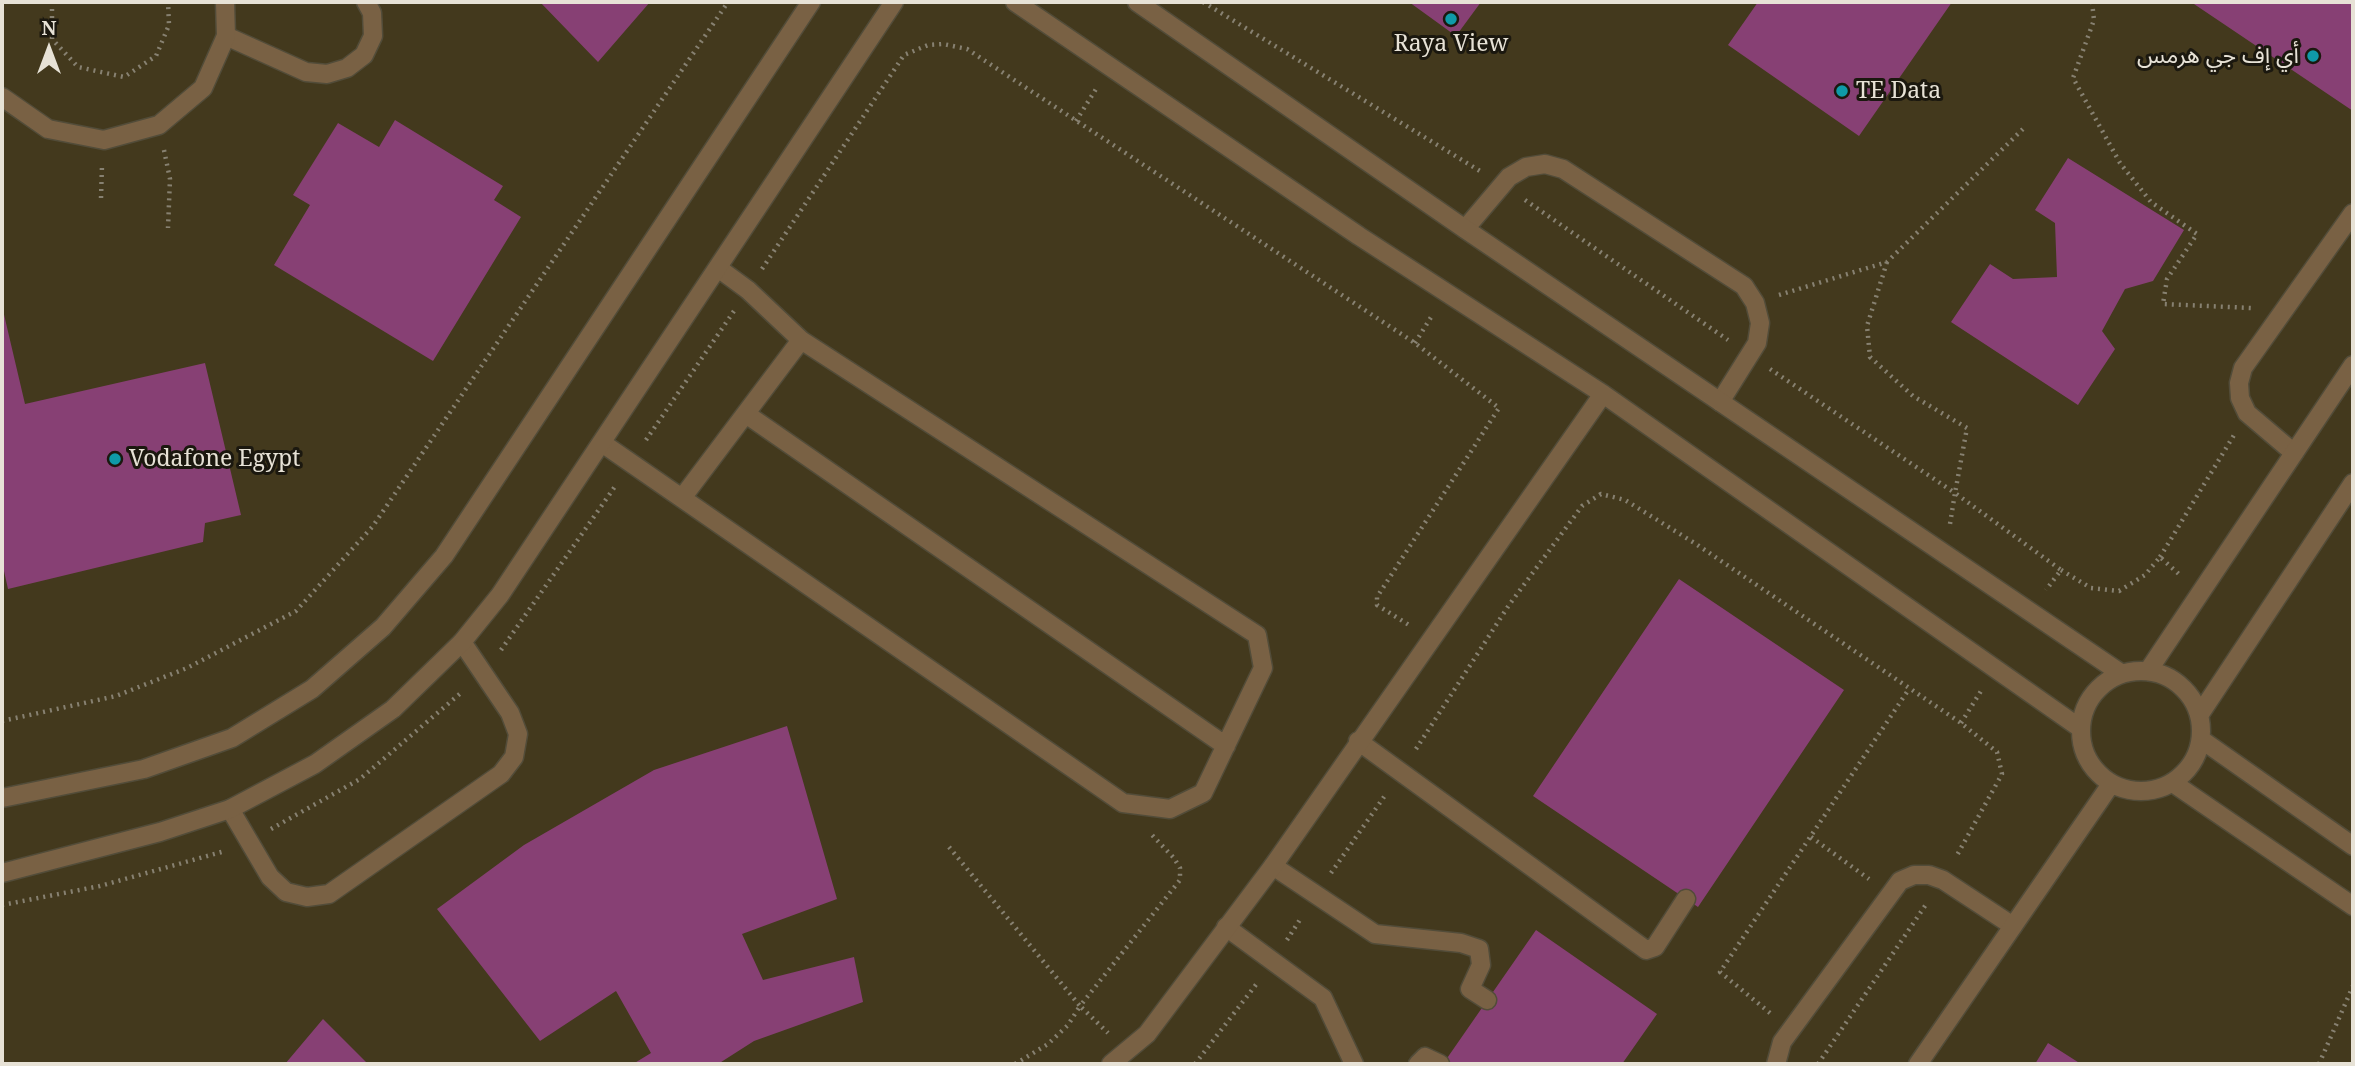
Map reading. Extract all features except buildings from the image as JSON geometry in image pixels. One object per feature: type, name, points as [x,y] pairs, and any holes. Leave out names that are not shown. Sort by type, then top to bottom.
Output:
[{"type":"street","points":[[2,97],[48,129],[104,140],[159,125],[203,88],[226,36],[225,2]]},
{"type":"street","points":[[226,36],[306,72],[327,74],[347,68],[364,55],[373,36],[372,13],[366,2]]},
{"type":"street","points":[[2,798],[144,769],[232,737],[312,688],[383,627],[444,556],[811,2]]},
{"type":"street","points":[[2,873],[160,832],[230,809],[315,764],[393,709],[462,642],[500,595],[894,2]]},
{"type":"street","points":[[1015,2],[1359,236],[1603,394],[2080,728]]},
{"type":"street","points":[[1137,2],[1465,229],[2122,674]]},
{"type":"street","points":[[1465,229],[1503,185],[1526,167],[1545,164],[1563,169],[1744,286],[1755,303],[1760,323],[1757,343],[1720,402]]},
{"type":"street","points":[[2294,453],[2247,413],[2240,398],[2239,383],[2243,368],[2353,213]]},
{"type":"street","points":[[602,443],[1123,803],[1170,809],[1203,793],[1264,668],[1257,635],[801,340],[748,290],[718,268]]},
{"type":"street","points":[[682,498],[801,340]]},
{"type":"street","points":[[2148,671],[2353,365]]},
{"type":"street","points":[[1111,1064],[1147,1034],[1273,866],[1603,394]]},
{"type":"street","points":[[746,414],[1226,746]]},
{"type":"street","points":[[2200,714],[2353,484]]},
{"type":"street","points":[[230,809],[270,877],[286,892],[307,897],[329,894],[500,774],[514,757],[518,734],[510,713],[462,642]]},
{"type":"street","points":[[2148,671],[2180,685],[2200,714],[2202,740],[2196,757],[2187,772],[2173,783],[2142,792],[2110,784],[2097,774],[2088,760],[2080,728],[2083,710],[2092,695],[2105,682],[2122,674],[2148,671]]},
{"type":"street","points":[[2202,740],[2353,846]]},
{"type":"street","points":[[1358,741],[1646,950],[1654,947],[1686,899]]},
{"type":"street","points":[[2173,783],[2353,906]]},
{"type":"street","points":[[1918,1064],[2110,784]]},
{"type":"street","points":[[1273,866],[1375,934],[1461,943],[1479,950],[1481,965],[1470,989],[1487,1000]]},
{"type":"street","points":[[1776,1064],[1777,1054],[1791,1030],[1888,893],[1900,881],[1914,875],[1929,875],[1943,880],[2013,926]]},
{"type":"street","points":[[1226,928],[1323,999],[1354,1064]]},
{"type":"street","points":[[1418,1064],[1425,1057],[1440,1064]]},
{"type":"path","points":[[52,2],[52,39],[78,67],[124,77],[156,56],[169,25],[168,2]]},
{"type":"path","points":[[2,721],[116,696],[187,668],[296,611],[373,526],[728,2]]},
{"type":"path","points":[[1203,2],[1503,185],[1955,493],[2061,570],[2091,588],[2119,591],[2145,575],[2160,557],[2200,593]]},
{"type":"path","points":[[2092,2],[2094,20],[2073,78],[2120,163],[2151,202],[2197,234],[2166,279],[2163,304],[2284,310]]},
{"type":"path","points":[[1076,121],[1109,66]]},
{"type":"path","points":[[159,125],[170,179],[168,229]]},
{"type":"path","points":[[1755,303],[1887,262],[2025,127]]},
{"type":"path","points":[[1887,262],[1867,326],[1870,356],[1913,396],[1967,428],[1945,554]]},
{"type":"path","points":[[1195,1064],[1274,962],[1315,895],[1401,772],[1508,605],[1582,506],[1601,494],[1625,500],[1696,544],[1961,723],[1997,752],[2002,774],[1985,808],[1943,880],[1818,1064]]},
{"type":"path","points":[[2030,611],[2061,570]]},
{"type":"path","points":[[1961,723],[1995,670]]},
{"type":"path","points":[[1791,1030],[1720,972],[1909,688]]},
{"type":"path","points":[[1015,1064],[1048,1044],[1068,1025],[1080,1006],[1180,880],[1180,868],[1174,858],[1123,803]]},
{"type":"path","points":[[1811,837],[1888,893]]},
{"type":"path","points":[[2,905],[100,886],[211,856],[249,842]]},
{"type":"path","points":[[949,846],[1080,1006],[1126,1051]]},
{"type":"path","points":[[2319,1064],[2350,1004],[2353,986]]},
{"type":"shaded area","points":[[2,2],[2353,2],[2353,1064],[2,1064]]},
{"type":"place","name":"Raya View","points":[[1451,19]]},
{"type":"place","name":"أي إف جي هرمس","points":[[2313,56]]},
{"type":"place","name":"TE Data","points":[[1842,91]]},
{"type":"place","name":"Vodafone Egypt","points":[[115,459]]}]
